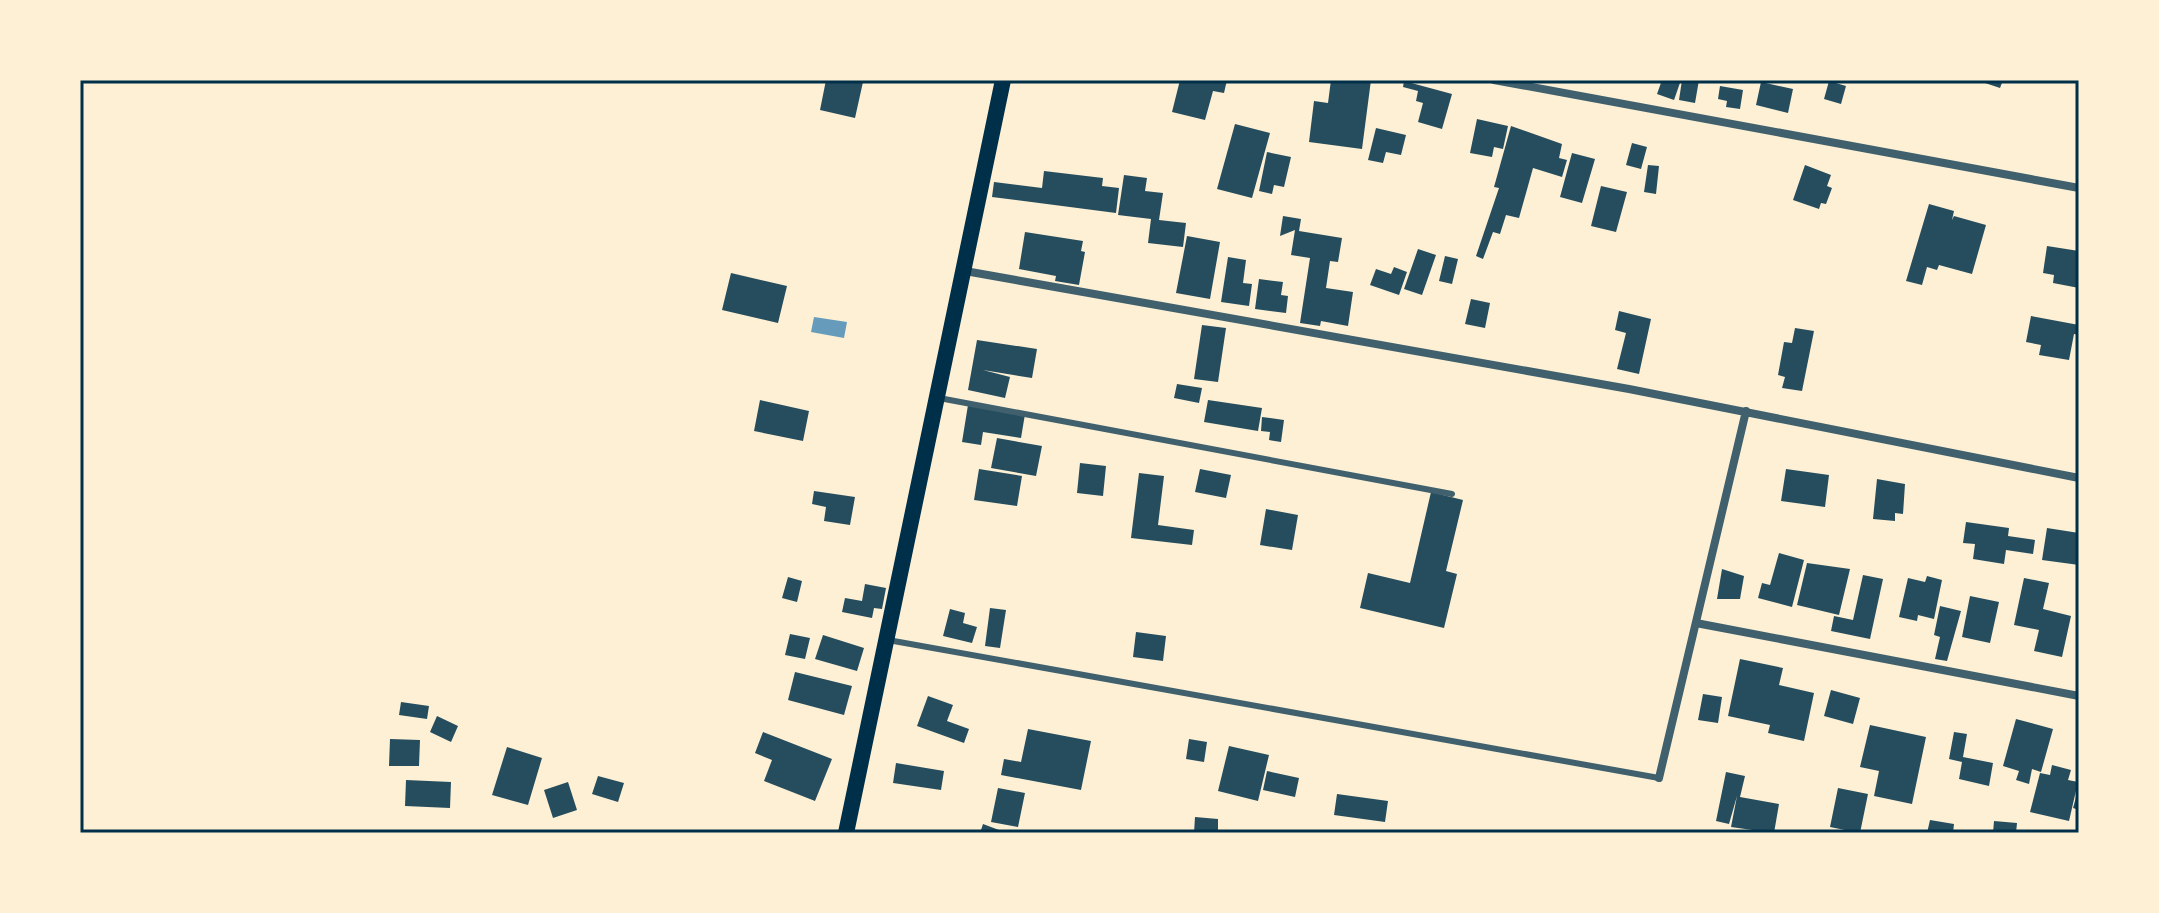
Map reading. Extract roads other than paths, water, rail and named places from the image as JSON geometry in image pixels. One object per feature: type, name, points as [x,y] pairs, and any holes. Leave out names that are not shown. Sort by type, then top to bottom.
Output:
[{"type":"main road","points":[[846,833],[1003,80]]},
{"type":"street","points":[[1494,80],[2079,188]]},
{"type":"street","points":[[965,271],[1746,411],[2079,478]]},
{"type":"street","points":[[1659,778],[1746,411]]},
{"type":"street","points":[[1696,623],[2079,696]]},
{"type":"lane","points":[[939,398],[1452,494]]},
{"type":"lane","points":[[888,640],[1659,778]]},
{"type":"water","points":[[814,317],[847,322],[844,338],[811,332]]}]
